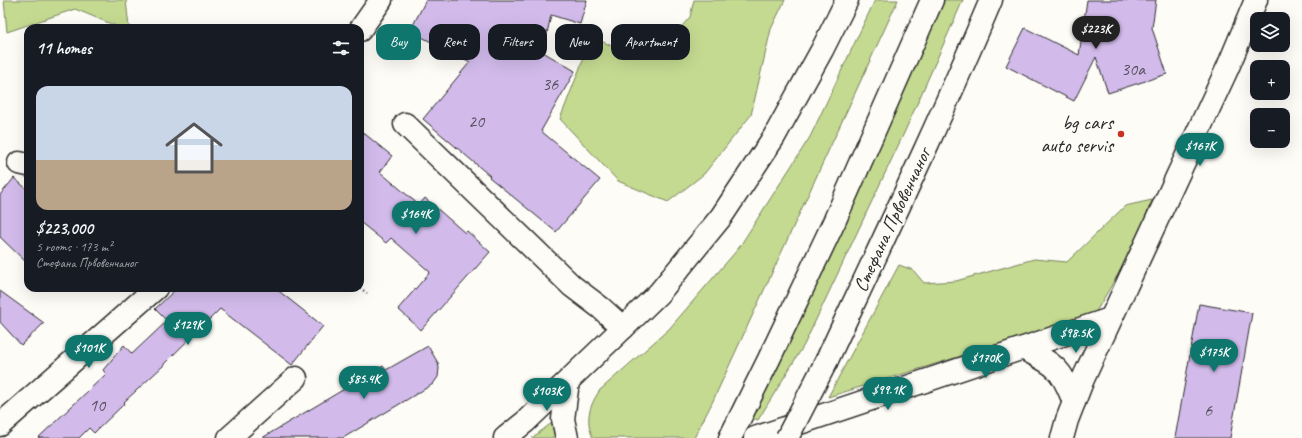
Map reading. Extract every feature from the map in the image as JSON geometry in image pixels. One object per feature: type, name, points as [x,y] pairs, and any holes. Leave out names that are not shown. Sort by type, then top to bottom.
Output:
[{"type":"main road","points":[[364,24],[381,0]]},
{"type":"main road","points":[[505,438],[525,422],[568,382],[659,293],[721,217],[774,137],[822,50],[847,0]]},
{"type":"main road","points":[[730,438],[834,222],[932,0]]},
{"type":"main road","name":"Стефана Првовенчаног","points":[[787,438],[827,360],[882,243],[991,0]]},
{"type":"main road","points":[[1062,438],[1063,430],[1074,402],[1110,319],[1228,67],[1256,0]]},
{"type":"main road","points":[[405,124],[572,286],[601,308],[623,328]]},
{"type":"main road","points":[[3,416],[151,292]]},
{"type":"main road","points":[[754,438],[1110,319]]},
{"type":"main road","points":[[1024,349],[1041,357],[1057,368],[1066,382],[1074,402]]},
{"type":"main road","points":[[229,438],[296,378]]},
{"type":"main road","points":[[567,438],[563,419],[568,382]]},
{"type":"green space","points":[[4,0],[126,0],[129,24],[111,24],[75,9],[31,24],[24,24],[24,26],[7,32]]},
{"type":"green space","points":[[694,0],[785,0],[771,29],[751,115],[704,174],[668,202],[618,181],[560,119],[583,60],[603,60],[603,42],[611,46],[611,60],[690,60],[690,24],[684,24],[690,17]]},
{"type":"green space","points":[[875,0],[898,0],[711,405],[694,438],[593,438],[589,425],[589,413],[600,390],[669,329],[738,249],[810,137]]},
{"type":"green space","points":[[937,0],[963,0],[905,131],[804,345],[758,420],[752,418],[789,339]]},
{"type":"green space","points":[[1152,200],[1133,249],[1094,315],[828,397],[899,265],[913,270],[924,283],[956,281],[1034,259],[1067,262],[1125,206]]},
{"type":"green space","points":[[553,422],[556,438],[532,438]]},
{"type":"building","points":[[426,0],[587,0],[580,24],[551,15],[547,34],[547,24],[488,24],[488,60],[547,60],[547,54],[575,71],[541,131],[600,180],[556,232],[489,177],[490,176],[423,119],[470,62],[466,60],[480,60],[480,24],[429,24],[429,41],[421,37],[421,24],[414,24]]},
{"type":"building","points":[[1087,0],[1156,0],[1152,28],[1167,74],[1108,93],[1096,57],[1074,101],[1006,66],[1025,28],[1079,55]]},
{"type":"building","points":[[364,133],[392,156],[380,172],[419,205],[425,198],[465,233],[467,231],[490,252],[421,330],[398,309],[430,272],[391,238],[386,243],[364,225]]},
{"type":"building","points":[[14,178],[24,187],[24,260],[0,237],[0,195]]},
{"type":"building","points":[[0,291],[44,323],[21,345],[0,322]]},
{"type":"building","points":[[173,292],[280,292],[323,326],[292,365],[220,309],[94,433],[89,428],[79,438],[38,438],[106,374],[103,370],[124,345],[132,354],[167,321],[155,309]]},
{"type":"building","points":[[1199,304],[1252,313],[1230,438],[1175,438]]},
{"type":"building","points":[[428,346],[438,363],[439,368],[438,377],[433,384],[343,438],[262,438],[383,366],[386,370]]},
{"type":"place","name":"bg cars auto servis","points":[[1121,134]]}]
